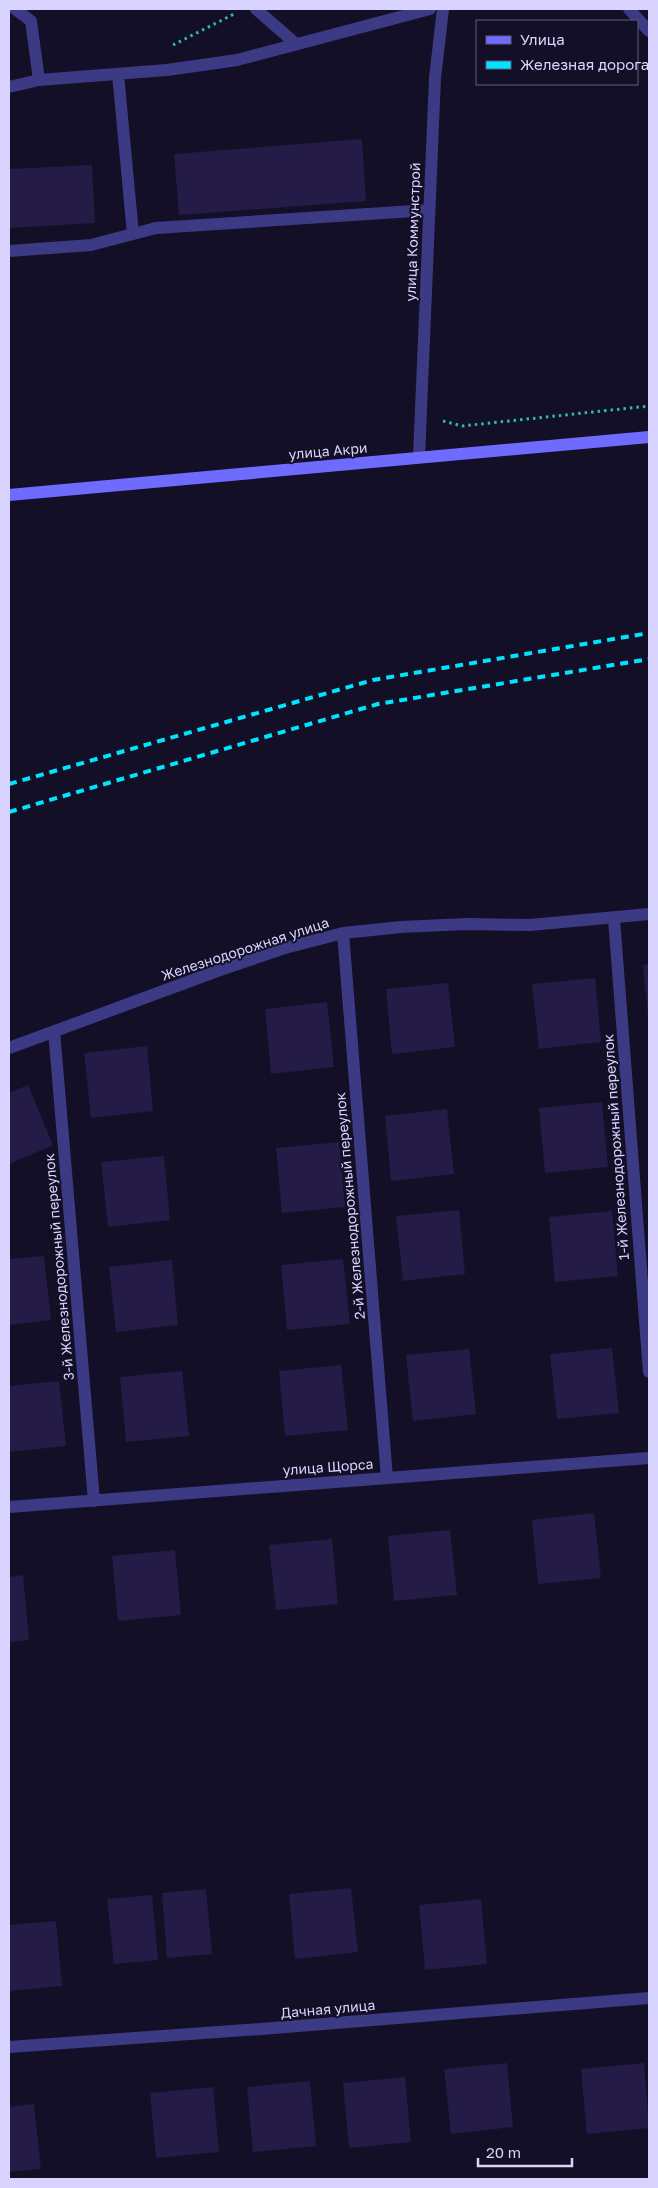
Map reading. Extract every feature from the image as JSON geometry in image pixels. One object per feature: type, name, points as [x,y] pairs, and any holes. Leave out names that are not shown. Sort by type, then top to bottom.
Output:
[{"type":"main road","name":"улица Акри","points":[[9,495],[649,437]]},
{"type":"street","points":[[15,9],[31,21],[39,80]]},
{"type":"street","points":[[256,9],[296,44]]},
{"type":"street","points":[[9,87],[39,80],[201,66],[236,60],[430,9]]},
{"type":"street","name":"улица Коммунстрой","points":[[419,458],[435,78],[443,9]]},
{"type":"street","points":[[628,9],[649,31]]},
{"type":"street","points":[[118,74],[133,234]]},
{"type":"street","points":[[9,251],[91,245],[156,228],[429,210]]},
{"type":"street","name":"Железнодорожная улица","points":[[9,1048],[220,970],[285,948],[343,933],[401,927],[467,924],[530,925],[614,919],[649,914]]},
{"type":"street","name":"1-й Железнодорожный переулок","points":[[614,919],[649,1372]]},
{"type":"street","name":"2-й Железнодорожный переулок","points":[[343,933],[387,1478]]},
{"type":"street","name":"3-й Железнодорожный переулок","points":[[54,1032],[94,1501]]},
{"type":"street","name":"улица Щорса","points":[[9,1507],[649,1458]]},
{"type":"street","name":"Дачная улица","points":[[9,2047],[649,1998]]},
{"type":"path","points":[[171,46],[236,13]]},
{"type":"path","points":[[421,414],[462,426],[649,406]]},
{"type":"building","points":[[362,139],[366,201],[179,215],[174,154]]},
{"type":"building","points":[[92,165],[95,223],[9,228],[9,169]]},
{"type":"building","points":[[649,964],[649,1016],[648,1016],[643,965]]},
{"type":"building","points":[[595,978],[601,1042],[539,1049],[532,984]]},
{"type":"building","points":[[448,983],[455,1047],[392,1054],[386,989]]},
{"type":"building","points":[[327,1002],[334,1067],[271,1074],[265,1009]]},
{"type":"building","points":[[147,1046],[153,1111],[91,1118],[84,1053]]},
{"type":"building","points":[[28,1085],[53,1145],[9,1164],[9,1093]]},
{"type":"building","points":[[602,1102],[608,1167],[545,1173],[539,1108]]},
{"type":"building","points":[[447,1109],[454,1174],[391,1181],[385,1116]]},
{"type":"building","points":[[339,1142],[345,1207],[282,1213],[276,1148]]},
{"type":"building","points":[[164,1156],[170,1220],[108,1227],[101,1162]]},
{"type":"building","points":[[459,1210],[465,1274],[403,1281],[396,1216]]},
{"type":"building","points":[[612,1211],[618,1276],[555,1282],[549,1217]]},
{"type":"building","points":[[44,1256],[51,1320],[9,1325],[9,1259]]},
{"type":"building","points":[[343,1259],[350,1324],[287,1330],[281,1265]]},
{"type":"building","points":[[172,1260],[178,1325],[116,1332],[109,1267]]},
{"type":"building","points":[[612,1348],[619,1413],[557,1419],[550,1354]]},
{"type":"building","points":[[469,1349],[476,1414],[413,1421],[406,1355]]},
{"type":"building","points":[[341,1365],[348,1430],[285,1436],[279,1371]]},
{"type":"building","points":[[182,1371],[189,1436],[126,1442],[120,1377]]},
{"type":"building","points":[[59,1381],[66,1446],[9,1452],[9,1386]]},
{"type":"building","points":[[594,1513],[601,1578],[538,1584],[532,1520]]},
{"type":"building","points":[[450,1530],[457,1595],[394,1601],[388,1536]]},
{"type":"building","points":[[332,1539],[338,1604],[276,1610],[269,1545]]},
{"type":"building","points":[[175,1550],[181,1615],[118,1621],[112,1556]]},
{"type":"building","points":[[23,1575],[29,1640],[9,1642],[9,1577]]},
{"type":"building","points":[[351,1888],[358,1952],[295,1959],[289,1894]]},
{"type":"building","points":[[206,1889],[212,1954],[167,1958],[162,1893]]},
{"type":"building","points":[[152,1895],[158,1960],[114,1964],[107,1899]]},
{"type":"building","points":[[481,1899],[487,1964],[425,1970],[419,1905]]},
{"type":"building","points":[[56,1921],[62,1986],[9,1991],[9,1925]]},
{"type":"building","points":[[507,2063],[513,2127],[451,2134],[444,2069]]},
{"type":"building","points":[[644,2063],[649,2128],[587,2134],[581,2069]]},
{"type":"building","points":[[405,2077],[411,2142],[349,2148],[343,2083]]},
{"type":"building","points":[[310,2081],[316,2146],[253,2152],[247,2087]]},
{"type":"building","points":[[213,2087],[219,2152],[156,2158],[150,2093]]},
{"type":"building","points":[[34,2104],[41,2169],[9,2172],[9,2107]]},
{"type":"railway","points":[[9,784],[373,680],[649,633]]},
{"type":"railway","points":[[9,812],[378,704],[649,659]]}]
